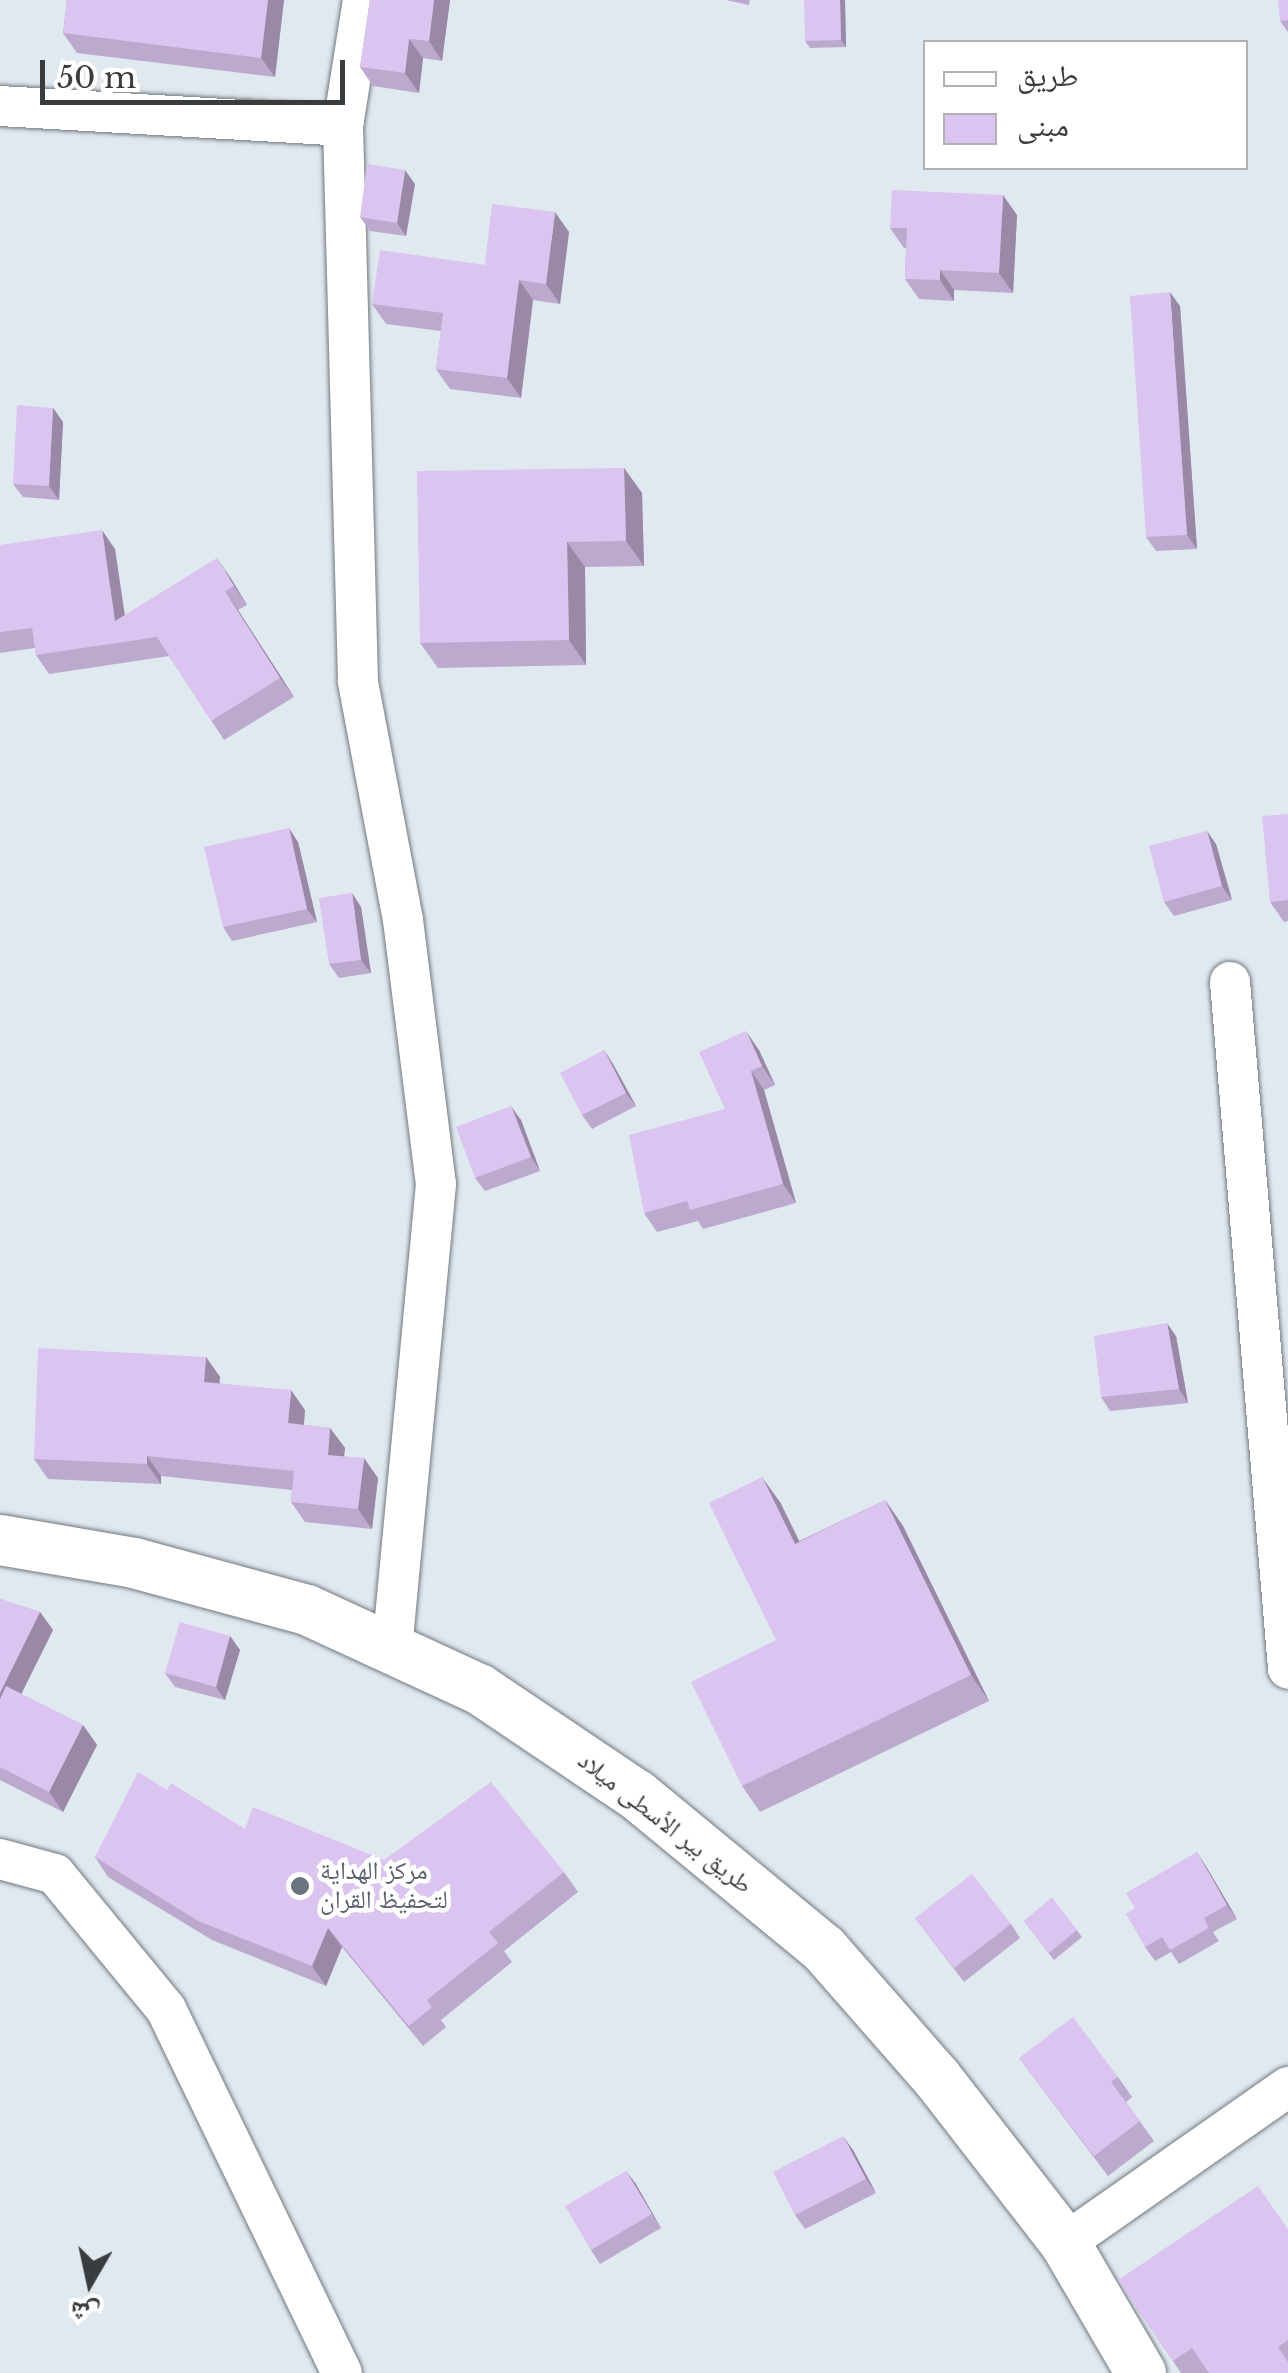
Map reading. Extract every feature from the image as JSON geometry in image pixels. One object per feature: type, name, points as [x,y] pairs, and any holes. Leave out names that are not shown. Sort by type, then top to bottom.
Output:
[{"type":"main road","name":"طريق بير الأسطى ميلاد","points":[[0,1540],[134,1563],[307,1610],[479,1689],[637,1795],[824,1949],[937,2078],[1064,2244],[1140,2373]]},
{"type":"street","points":[[363,0],[343,126],[358,682],[403,920],[436,1184],[392,1649]]},
{"type":"street","points":[[0,106],[343,126]]},
{"type":"street","points":[[1230,982],[1288,1669]]},
{"type":"street","points":[[0,1860],[54,1874],[166,2009],[342,2373]]},
{"type":"street","points":[[1064,2244],[1288,2087]]},
{"type":"building","points":[[67,0],[268,0],[261,58],[63,33]]},
{"type":"building","points":[[370,0],[434,0],[429,41],[409,39],[405,73],[360,67]]},
{"type":"building","points":[[804,0],[840,0],[841,40],[805,41]]},
{"type":"building","points":[[1278,0],[1288,0],[1288,20],[1280,21]]},
{"type":"building","points":[[367,164],[405,170],[397,223],[360,217]]},
{"type":"building","points":[[892,190],[1003,195],[999,273],[940,270],[940,280],[905,279],[907,228],[890,228]]},
{"type":"building","points":[[492,204],[555,212],[546,284],[519,280],[507,378],[436,369],[443,313],[372,304],[380,250],[485,265]]},
{"type":"building","points":[[1170,292],[1187,535],[1146,537],[1130,296]]},
{"type":"building","points":[[17,405],[53,408],[49,486],[13,484]]},
{"type":"building","points":[[624,468],[626,541],[567,542],[569,640],[420,643],[417,471]]},
{"type":"building","points":[[102,530],[115,621],[217,558],[234,586],[225,591],[280,678],[211,721],[157,637],[36,655],[32,628],[0,632],[0,545]]},
{"type":"building","points":[[1288,814],[1288,900],[1270,902],[1262,816]]},
{"type":"building","points":[[289,828],[307,909],[223,927],[204,847]]},
{"type":"building","points":[[1207,831],[1222,886],[1164,902],[1149,846]]},
{"type":"building","points":[[352,893],[361,960],[329,964],[319,898]]},
{"type":"building","points":[[746,1031],[762,1066],[751,1071],[783,1184],[690,1210],[687,1201],[644,1213],[629,1135],[725,1109],[699,1052]]},
{"type":"building","points":[[604,1050],[626,1093],[582,1115],[560,1073]]},
{"type":"building","points":[[511,1106],[531,1157],[475,1178],[456,1127]]},
{"type":"building","points":[[1167,1323],[1179,1389],[1101,1397],[1094,1336]]},
{"type":"building","points":[[38,1348],[206,1357],[204,1382],[291,1390],[288,1423],[330,1428],[328,1455],[364,1458],[358,1509],[291,1502],[294,1471],[147,1456],[147,1464],[34,1459]]},
{"type":"building","points":[[762,1477],[795,1544],[885,1500],[971,1675],[742,1786],[691,1682],[776,1640],[709,1503]]},
{"type":"building","points":[[0,1599],[40,1612],[0,1693]]},
{"type":"building","points":[[180,1622],[230,1636],[216,1687],[165,1673]]},
{"type":"building","points":[[6,1686],[83,1725],[49,1792],[0,1767],[0,1699]]},
{"type":"building","points":[[138,1772],[167,1790],[171,1783],[245,1829],[253,1807],[384,1860],[491,1782],[564,1872],[489,1932],[498,1943],[427,2000],[432,2007],[409,2026],[328,1928],[312,1966],[198,1921],[95,1857]]},
{"type":"building","points":[[1197,1852],[1227,1905],[1204,1918],[1209,1928],[1170,1950],[1162,1937],[1145,1947],[1126,1914],[1135,1908],[1126,1893]]},
{"type":"building","points":[[972,1874],[1011,1924],[954,1968],[915,1918]]},
{"type":"building","points":[[1052,1898],[1077,1930],[1049,1953],[1024,1921]]},
{"type":"building","points":[[1073,2017],[1118,2077],[1111,2082],[1140,2121],[1094,2156],[1019,2058]]},
{"type":"building","points":[[843,2136],[866,2179],[795,2215],[773,2172]]},
{"type":"building","points":[[626,2171],[652,2214],[591,2250],[565,2206]]},
{"type":"building","points":[[1258,2186],[1288,2229],[1288,2340],[1278,2347],[1288,2362],[1288,2373],[1209,2373],[1192,2348],[1173,2361],[1118,2280]]},
{"type":"place","name":"مركز الهداية لتحفيظ القران","points":[[300,1886]]}]
